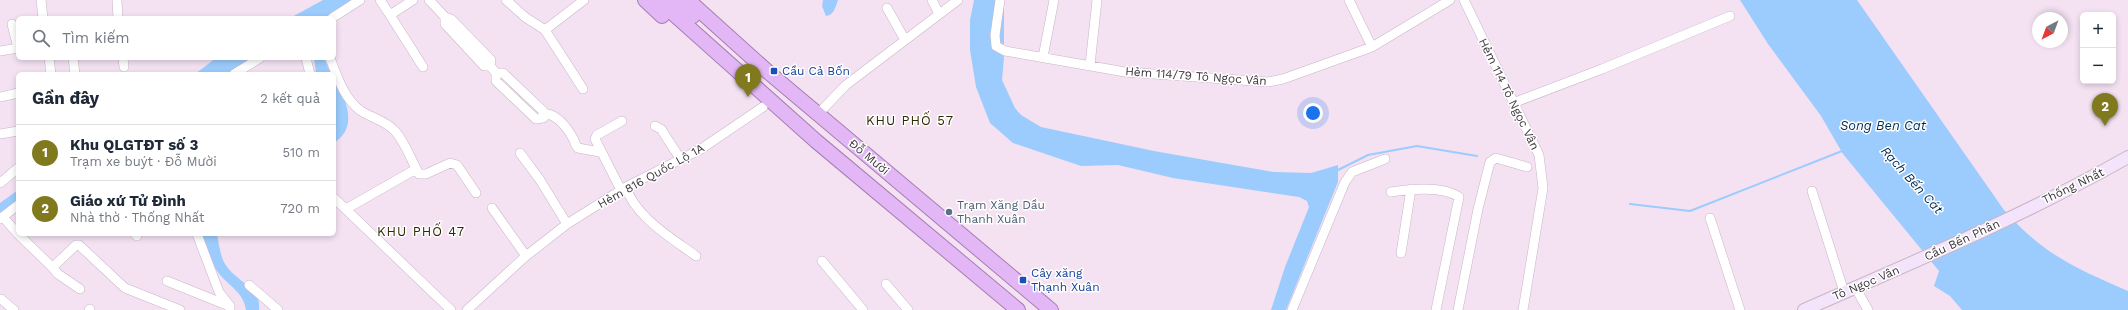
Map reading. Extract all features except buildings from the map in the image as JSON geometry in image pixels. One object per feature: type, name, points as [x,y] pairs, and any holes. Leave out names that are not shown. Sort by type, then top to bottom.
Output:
[{"type":"highway","points":[[645,0],[763,107],[1004,310]]},
{"type":"highway","name":"Đỗ Mười","points":[[658,0],[816,141],[1018,310]]},
{"type":"highway","name":"Đỗ Mười","points":[[686,2],[1051,310]]},
{"type":"highway","name":"Đỗ Mười","points":[[686,2],[837,142],[1037,310]]},
{"type":"main road","name":"Thống Nhất","points":[[2018,214],[2128,157]]},
{"type":"main road","name":"Cầu Bến Phân","points":[[1906,266],[2018,214]]},
{"type":"main road","name":"Tô Ngọc Vân","points":[[1804,310],[1906,266]]},
{"type":"street","points":[[41,0],[43,16]]},
{"type":"street","points":[[117,0],[118,16]]},
{"type":"street","points":[[335,16],[360,0]]},
{"type":"street","points":[[380,0],[423,67]]},
{"type":"street","points":[[390,16],[413,0]]},
{"type":"street","points":[[429,0],[445,17],[445,24],[484,66],[493,70],[496,81],[536,119],[543,118],[547,114],[558,117],[574,140],[575,146],[578,148],[600,152]]},
{"type":"street","points":[[506,0],[525,17],[545,30],[583,89]]},
{"type":"street","points":[[545,30],[584,0]]},
{"type":"street","points":[[932,0],[939,14]]},
{"type":"street","points":[[818,114],[846,85],[958,0]]},
{"type":"street","name":"Hẻm 114/79 Tô Ngọc Vân","points":[[1000,0],[995,35],[996,46],[1005,51],[1125,72],[1268,82],[1372,47],[1450,0]]},
{"type":"street","points":[[1043,57],[1054,0]]},
{"type":"street","points":[[1090,65],[1097,0]]},
{"type":"street","points":[[1349,0],[1372,47]]},
{"type":"street","name":"Hẻm 114 Tô Ngọc Vân","points":[[1464,0],[1539,155],[1543,188],[1523,310]]},
{"type":"street","points":[[887,8],[905,40]]},
{"type":"street","points":[[1513,103],[1633,57],[1730,16]]},
{"type":"street","points":[[12,24],[16,40]]},
{"type":"street","points":[[0,51],[16,48]]},
{"type":"street","points":[[49,60],[51,72]]},
{"type":"street","points":[[73,60],[75,72]]},
{"type":"street","points":[[237,72],[257,60]]},
{"type":"street","points":[[306,60],[310,72]]},
{"type":"street","points":[[331,60],[350,101],[361,111],[374,116],[383,124],[389,125],[396,132],[416,169],[422,175],[450,163],[457,165],[476,193]]},
{"type":"street","points":[[0,97],[16,93]]},
{"type":"street","name":"Hẻm 816 Quốc Lộ 1A","points":[[467,310],[526,256],[567,224],[624,189],[681,160],[763,107]]},
{"type":"street","points":[[622,121],[597,135],[594,139],[600,152],[629,196],[651,223],[696,256]]},
{"type":"street","points":[[655,126],[661,129],[681,160]]},
{"type":"street","points":[[0,134],[16,131]]},
{"type":"street","points":[[520,153],[540,180],[567,224]]},
{"type":"street","points":[[1458,310],[1478,209],[1490,162],[1496,158],[1527,167]]},
{"type":"street","points":[[1292,310],[1345,182],[1352,172],[1385,159]]},
{"type":"street","points":[[346,209],[416,169]]},
{"type":"street","points":[[0,183],[16,170]]},
{"type":"street","points":[[1400,253],[1411,189]]},
{"type":"street","points":[[1392,192],[1411,189],[1452,192],[1458,197],[1436,310]]},
{"type":"street","points":[[1812,191],[1850,290],[1868,310]]},
{"type":"street","points":[[336,200],[451,310]]},
{"type":"street","points":[[16,206],[1,218],[16,232]]},
{"type":"street","points":[[492,208],[526,256]]},
{"type":"street","points":[[1710,218],[1740,310]]},
{"type":"street","points":[[20,236],[58,274],[80,289]]},
{"type":"street","points":[[198,236],[219,292],[230,308]]},
{"type":"street","points":[[51,266],[54,266],[76,245],[79,245],[125,288],[180,310]]},
{"type":"street","points":[[822,261],[863,310]]},
{"type":"street","points":[[167,281],[230,308]]},
{"type":"street","points":[[886,284],[908,310]]},
{"type":"street","points":[[249,285],[273,308]]},
{"type":"street","points":[[1,299],[14,310]]},
{"type":"water","points":[[323,0],[352,0],[329,16],[294,16]]},
{"type":"water","points":[[823,0],[838,0],[834,11],[826,16],[822,6]]},
{"type":"water","points":[[974,0],[1004,0],[1004,57],[1002,80],[1015,108],[1021,115],[1041,127],[1154,151],[1274,172],[1311,173],[1338,165],[1338,182],[1286,310],[1271,310],[1285,267],[1309,207],[1307,201],[1299,197],[1173,178],[1118,165],[1081,166],[1013,143],[990,123],[976,87],[970,50],[970,20]]},
{"type":"water","name":"Song Ben Cat","points":[[1740,0],[1857,0],[2004,210],[2032,238],[2046,249],[2076,267],[2128,291],[2128,310],[1962,310],[1950,296],[1934,286],[1939,271],[1843,154],[1821,116],[1768,44]]},
{"type":"water","points":[[213,60],[255,60],[236,72],[198,72]]},
{"type":"water","points":[[314,60],[325,60],[330,72],[316,72]]},
{"type":"water","points":[[336,83],[343,95],[348,112],[346,129],[342,136],[336,141]]},
{"type":"water","points":[[16,191],[16,203],[0,216],[0,203]]},
{"type":"water","points":[[202,236],[217,236],[223,261],[229,270],[252,290],[259,302],[259,310],[246,310],[243,299],[217,271],[204,245]]},
{"type":"waterway","points":[[1336,171],[1368,155],[1417,146],[1477,156]]},
{"type":"waterway","points":[[1630,204],[1690,211],[1842,151]]},
{"type":"place","name":"Cầu Cả Bốn","points":[[774,71]]},
{"type":"place","name":"Khu QLGTĐT số 3","points":[[748,97]]},
{"type":"place","name":"Giáo xứ Tử Đình","points":[[2105,126]]},
{"type":"place","name":"Trạm Xăng Dầu Thanh Xuân","points":[[949,212]]},
{"type":"place","name":"Cây xăng Thạnh Xuân","points":[[1023,280]]},
{"type":"district","name":"KHU PHỐ 57","points":[[910,120]]},
{"type":"district","name":"KHU PHỐ 47","points":[[421,231]]},
{"type":"water label","name":"Rạch Bến Cát","points":[[1912,180]]}]
